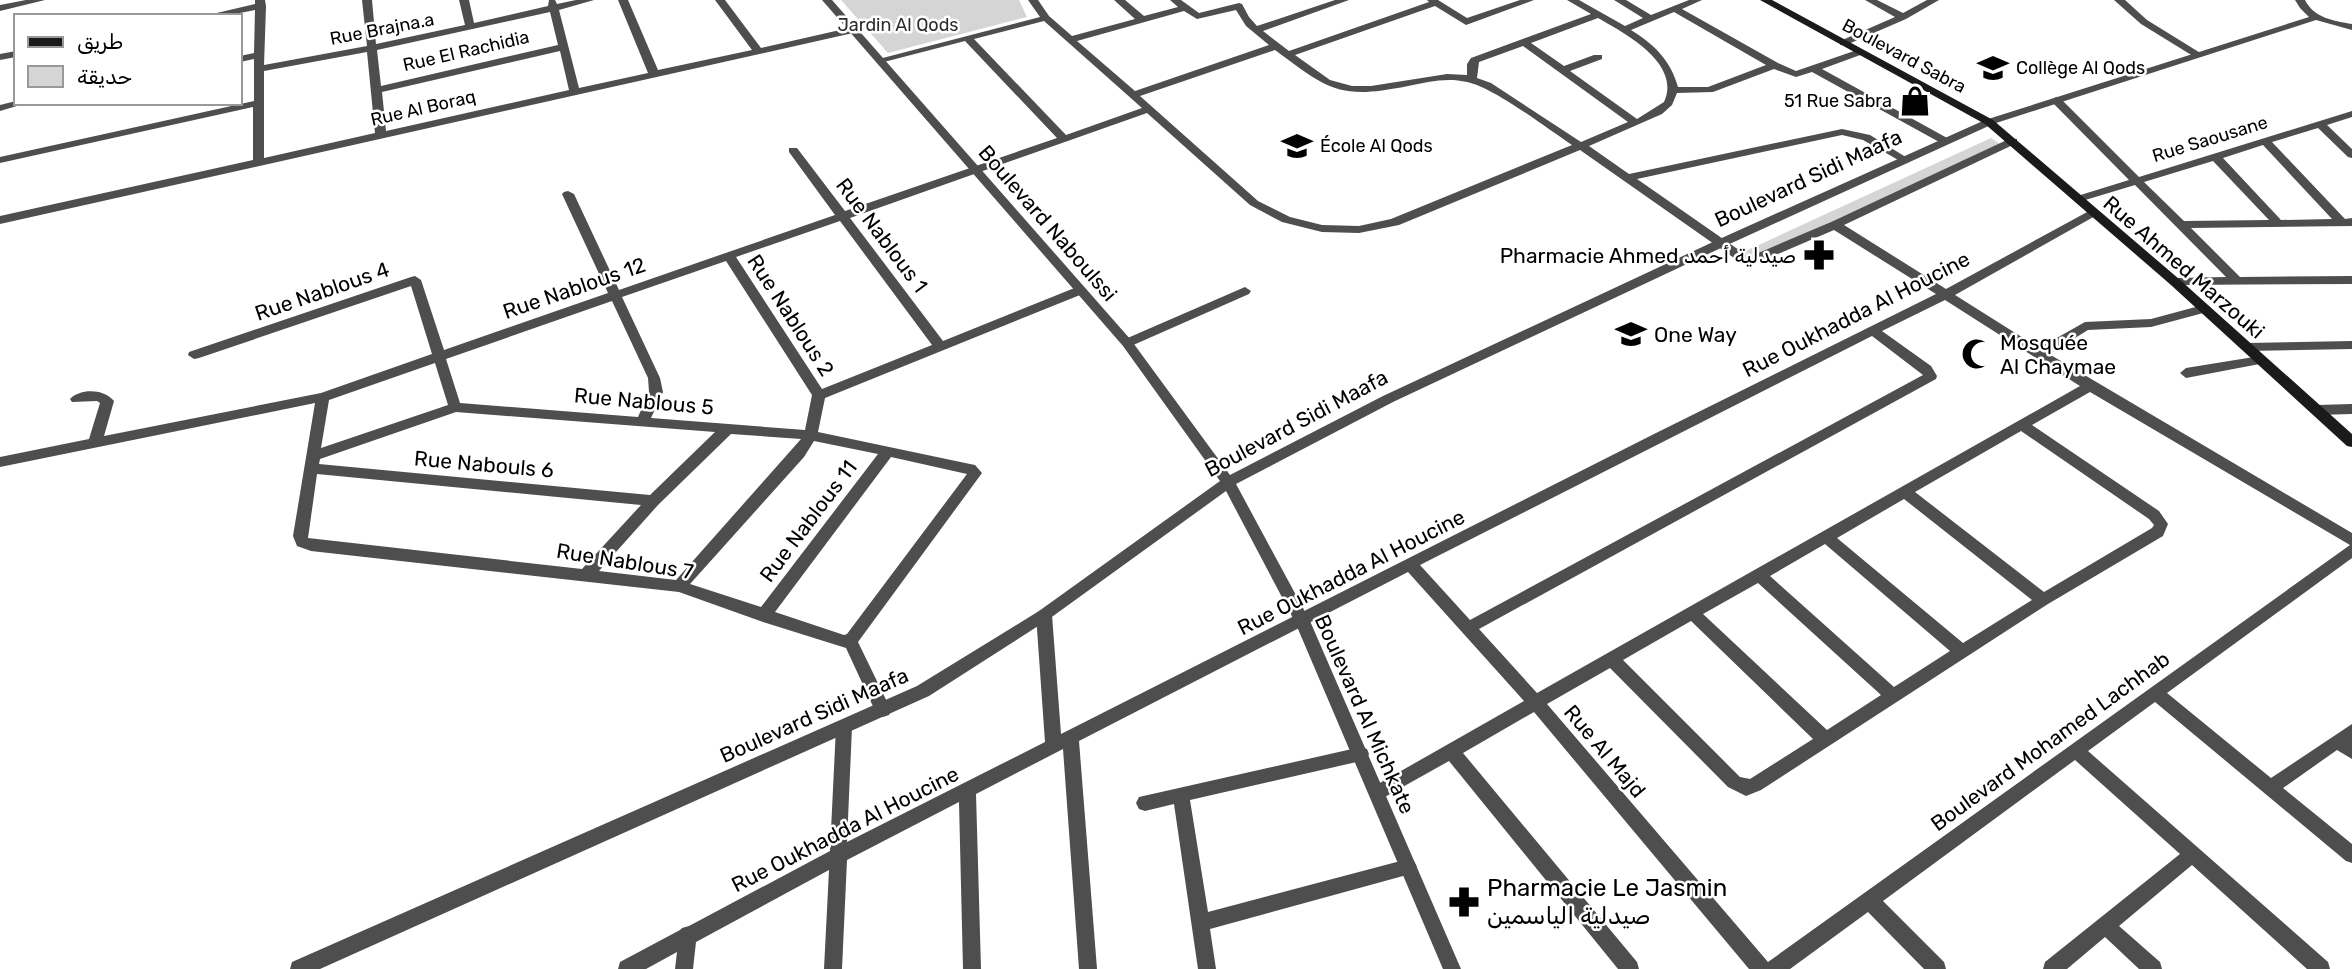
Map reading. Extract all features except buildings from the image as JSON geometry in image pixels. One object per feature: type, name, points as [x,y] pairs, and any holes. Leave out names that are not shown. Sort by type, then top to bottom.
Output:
[{"type":"main road","name":"Boulevard Sabra","points":[[1765,0],[1989,121]]},
{"type":"main road","name":"Rue Ahmed Marzouki","points":[[1989,121],[2175,282],[2352,442]]},
{"type":"street","points":[[367,0],[381,135]]},
{"type":"street","points":[[464,0],[470,27]]},
{"type":"street","name":"Rue Brajna.a","points":[[258,69],[372,48],[470,27],[552,5],[589,0]]},
{"type":"street","points":[[623,0],[654,74]]},
{"type":"street","points":[[720,0],[758,51]]},
{"type":"street","name":"Boulevard Naboulssi","points":[[827,0],[1127,342],[1228,482]]},
{"type":"street","points":[[1033,0],[1046,18],[1267,212],[1295,222],[1334,230],[1372,228],[1395,222],[1636,123],[1665,107],[1673,90],[1667,68],[1657,54],[1572,0]]},
{"type":"street","points":[[1119,0],[1142,20]]},
{"type":"street","points":[[1175,0],[1198,16],[1240,2],[1241,13],[1256,30],[1329,84],[1344,88],[1384,88],[1441,75],[1472,79],[1581,146],[1742,260],[1753,261],[1835,225],[2013,141]]},
{"type":"street","points":[[1256,30],[1344,0]]},
{"type":"street","points":[[1499,0],[1510,7]]},
{"type":"street","points":[[1289,54],[1434,1],[1466,22],[1530,0]]},
{"type":"street","points":[[1619,0],[1649,18]]},
{"type":"street","points":[[1622,30],[1697,0]]},
{"type":"street","points":[[1870,0],[1903,17]]},
{"type":"street","points":[[1843,43],[1903,17],[1934,0]]},
{"type":"street","points":[[2119,0],[2144,22],[2197,54]]},
{"type":"street","points":[[2299,0],[2303,8],[2317,17],[2352,27]]},
{"type":"street","points":[[0,10],[36,1]]},
{"type":"street","points":[[217,14],[260,3],[258,163]]},
{"type":"street","points":[[552,5],[575,92]]},
{"type":"street","points":[[1072,39],[1185,8]]},
{"type":"street","points":[[1675,9],[1774,65],[1796,74],[1860,52]]},
{"type":"street","points":[[1472,79],[1472,64],[1475,60],[1597,15]]},
{"type":"street","name":"Boulevard Sidi Maafa","points":[[299,969],[883,710],[933,685],[1044,615],[1228,482],[1388,399],[1989,121],[2317,17]]},
{"type":"street","points":[[880,60],[1046,18]]},
{"type":"street","name":"Rue Al Boraq","points":[[0,220],[853,30]]},
{"type":"street","points":[[968,39],[1064,139]]},
{"type":"street","points":[[1524,42],[1566,69],[1579,83],[1636,123]]},
{"type":"street","points":[[1135,95],[1277,46]]},
{"type":"street","name":"Rue El Rachidia","points":[[376,90],[563,47]]},
{"type":"street","points":[[242,59],[258,55]]},
{"type":"street","points":[[1566,69],[1598,57]]},
{"type":"street","points":[[1673,90],[1709,90],[1774,65]]},
{"type":"street","points":[[1815,69],[1945,141]]},
{"type":"street","points":[[2056,100],[2238,281]]},
{"type":"street","points":[[0,160],[259,103]]},
{"type":"street","name":"Rue Nablous 12","points":[[0,462],[323,397],[1150,109]]},
{"type":"street","name":"Rue Saousane","points":[[2078,199],[2352,114]]},
{"type":"street","points":[[2320,124],[2352,155]]},
{"type":"street","points":[[1628,178],[1842,132],[1866,137],[1904,159]]},
{"type":"street","points":[[2265,141],[2347,222]]},
{"type":"street","name":"Rue Nablous 1","points":[[793,150],[939,345]]},
{"type":"street","points":[[2215,156],[2278,223]]},
{"type":"street","points":[[568,194],[656,385],[642,422]]},
{"type":"street","name":"Rue Oukhadda Al Houcine","points":[[627,969],[839,855],[1945,295],[2093,213]]},
{"type":"street","points":[[2180,225],[2347,222]]},
{"type":"street","points":[[1835,225],[2090,386],[2352,540]]},
{"type":"street","name":"Rue Nablous 2","points":[[730,257],[820,395],[811,435]]},
{"type":"street","name":"Rue Nablous 4","points":[[194,355],[415,280],[441,355],[455,407]]},
{"type":"street","points":[[2175,282],[2352,280]]},
{"type":"street","points":[[820,395],[1081,290]]},
{"type":"street","points":[[1127,342],[1245,291]]},
{"type":"street","points":[[2039,354],[2085,327],[2151,323],[2203,309]]},
{"type":"street","points":[[1468,628],[1931,376],[1926,369],[1872,330]]},
{"type":"street","points":[[2247,347],[2352,345]]},
{"type":"street","points":[[2186,373],[2260,360]]},
{"type":"street","points":[[1377,793],[2090,386]]},
{"type":"street","points":[[77,399],[99,396],[107,401],[95,443]]},
{"type":"street","points":[[312,462],[323,397]]},
{"type":"street","name":"Rue Nablous 5","points":[[312,462],[455,407],[811,435],[974,472],[850,641]]},
{"type":"street","points":[[2316,410],[2352,410]]},
{"type":"street","points":[[1612,659],[1734,782],[1746,788],[2043,600],[2158,532],[2161,524],[2154,516],[2022,425]]},
{"type":"street","points":[[587,574],[653,501],[727,429]]},
{"type":"street","points":[[679,586],[799,453],[811,435]]},
{"type":"street","name":"Rue Nablous 11","points":[[763,616],[887,452]]},
{"type":"street","name":"Rue Nabouls 6","points":[[312,462],[653,501]]},
{"type":"street","name":"Rue Nablous 7","points":[[312,462],[300,536],[302,542],[311,545],[679,586],[842,642],[850,641]]},
{"type":"street","name":"Boulevard Al Michkate","points":[[1228,482],[1302,621],[1452,969]]},
{"type":"street","points":[[1905,492],[2043,600]]},
{"type":"street","points":[[1826,537],[1962,652]]},
{"type":"street","name":"Boulevard Mohamed Lachhab","points":[[1774,969],[2352,550]]},
{"type":"street","name":"Rue Al Majd","points":[[1411,565],[1535,702],[1761,969]]},
{"type":"street","points":[[1760,576],[1892,695]]},
{"type":"street","points":[[1692,613],[1825,739]]},
{"type":"street","points":[[1044,615],[1054,747]]},
{"type":"street","points":[[850,641],[883,710]]},
{"type":"street","points":[[2155,693],[2352,855]]},
{"type":"street","points":[[832,969],[844,727]]},
{"type":"street","points":[[2270,788],[2345,736],[2352,752]]},
{"type":"street","points":[[1071,739],[1088,969]]},
{"type":"street","points":[[2076,750],[2321,969]]},
{"type":"street","points":[[1451,751],[1629,969]]},
{"type":"street","points":[[1145,803],[1360,754]]},
{"type":"street","points":[[967,790],[972,969]]},
{"type":"street","points":[[1181,795],[1207,969]]},
{"type":"street","points":[[2052,969],[2193,855]]},
{"type":"street","points":[[1200,923],[1408,867]]},
{"type":"street","points":[[1869,900],[1937,969]]},
{"type":"street","points":[[2106,926],[2153,969]]},
{"type":"street","points":[[684,969],[688,934]]},
{"type":"green space","name":"Jardin Al Qods","points":[[841,0],[1019,0],[1027,17],[888,53]]},
{"type":"green space","points":[[1991,138],[2000,144],[1748,260],[1739,254]]},
{"type":"place","name":"Collège Al Qods","points":[[1993,68]]},
{"type":"place","name":"51 Rue Sabra","points":[[1915,101]]},
{"type":"place","name":"École Al Qods","points":[[1297,146]]},
{"type":"place","name":"Pharmacie Ahmed صيدلية أحمد","points":[[1819,255]]},
{"type":"place","name":"One Way","points":[[1631,334]]},
{"type":"place","name":"Mosquée Al Chaymae","points":[[1977,354]]},
{"type":"place","name":"Pharmacie Le Jasmin صيدلية الياسمين","points":[[1464,902]]}]
